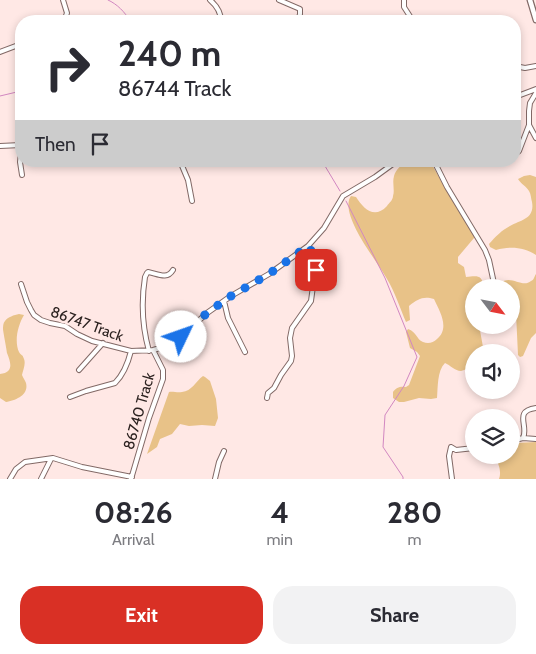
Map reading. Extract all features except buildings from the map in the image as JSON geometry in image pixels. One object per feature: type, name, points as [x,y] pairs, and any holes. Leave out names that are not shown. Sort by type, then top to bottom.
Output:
[{"type":"street","points":[[63,0],[66,15]]},
{"type":"street","points":[[210,0],[221,15]]},
{"type":"street","points":[[279,0],[300,9],[300,15]]},
{"type":"street","points":[[404,0],[404,7],[409,15]]},
{"type":"street","points":[[530,0],[536,20]]},
{"type":"street","points":[[0,52],[15,46]]},
{"type":"street","points":[[521,67],[536,66]]},
{"type":"street","points":[[521,95],[536,89]]},
{"type":"street","points":[[521,146],[529,125],[529,106],[536,93]]},
{"type":"street","points":[[529,125],[536,138]]},
{"type":"street","points":[[0,146],[15,145]]},
{"type":"street","points":[[21,167],[22,175]]},
{"type":"street","points":[[183,167],[188,180],[192,201]]},
{"type":"street","name":"86747 Track","points":[[21,284],[31,310],[37,317],[50,323],[65,326],[83,337],[130,351],[151,351],[164,347],[181,337],[207,313],[231,296],[269,274],[308,246],[324,228],[343,196],[389,167]]},
{"type":"street","points":[[437,167],[485,250],[493,279]]},
{"type":"street","points":[[267,398],[268,393],[274,388],[292,356],[290,338],[292,328],[312,301],[316,270],[315,257],[308,246]]},
{"type":"street","name":"86740 Track","points":[[131,478],[163,379],[163,370],[151,351],[144,329],[142,305],[144,277],[147,273],[166,276],[170,275],[173,270]]},
{"type":"street","points":[[224,301],[228,318],[244,352]]},
{"type":"street","points":[[78,370],[103,343]]},
{"type":"street","points":[[70,397],[115,383],[127,365],[130,351]]},
{"type":"street","points":[[523,438],[525,432],[523,416],[526,412],[536,408]]},
{"type":"street","points":[[520,439],[536,439]]},
{"type":"street","points":[[452,479],[449,456],[451,447],[456,450],[465,449]]},
{"type":"street","points":[[215,479],[219,462],[224,452]]},
{"type":"street","points":[[10,479],[16,469],[25,462],[51,458],[131,478]]},
{"type":"street","points":[[41,479],[51,458]]},
{"type":"shaded area","points":[[400,167],[433,167],[474,235],[474,238],[458,257],[458,263],[464,267],[466,277],[473,276],[481,279],[465,279],[465,334],[481,334],[482,344],[465,344],[465,369],[457,370],[445,363],[442,366],[439,375],[437,398],[419,398],[404,402],[399,402],[393,398],[393,392],[397,388],[409,385],[420,356],[410,348],[406,332],[408,329],[423,342],[432,342],[441,335],[443,320],[434,299],[424,298],[409,306],[410,320],[406,322],[390,284],[354,226],[348,204],[351,196],[356,197],[369,211],[378,212],[382,210],[392,200],[395,174]]},
{"type":"shaded area","points":[[530,175],[536,177],[536,255],[522,249],[506,248],[496,250],[490,247],[489,244],[496,236],[526,218],[531,212],[530,192],[518,179]]},
{"type":"shaded area","points":[[536,274],[536,333],[531,338],[523,356],[520,357],[520,344],[517,344],[517,334],[520,334],[520,282],[527,283],[533,280]]},
{"type":"shaded area","points":[[19,314],[24,315],[18,328],[17,343],[19,352],[25,361],[22,375],[26,383],[26,391],[14,400],[6,402],[0,398],[0,374],[8,371],[10,366],[3,325],[8,318]]},
{"type":"shaded area","points":[[203,376],[210,381],[216,399],[218,418],[215,426],[180,424],[172,434],[160,439],[157,447],[147,454],[169,392],[188,390]]},
{"type":"shaded area","points":[[536,442],[536,479],[499,479],[500,470],[498,464],[520,464],[520,443]]},
{"type":"waterway","points":[[108,0],[127,15]]},
{"type":"waterway","points":[[0,96],[15,92]]},
{"type":"waterway","points":[[326,167],[340,191]]},
{"type":"waterway","points":[[346,201],[385,278],[417,357],[404,386],[385,415],[383,447],[403,479]]},
{"type":"route","points":[[181,337],[207,313],[231,296],[269,274],[308,246],[314,254],[316,270]]}]
